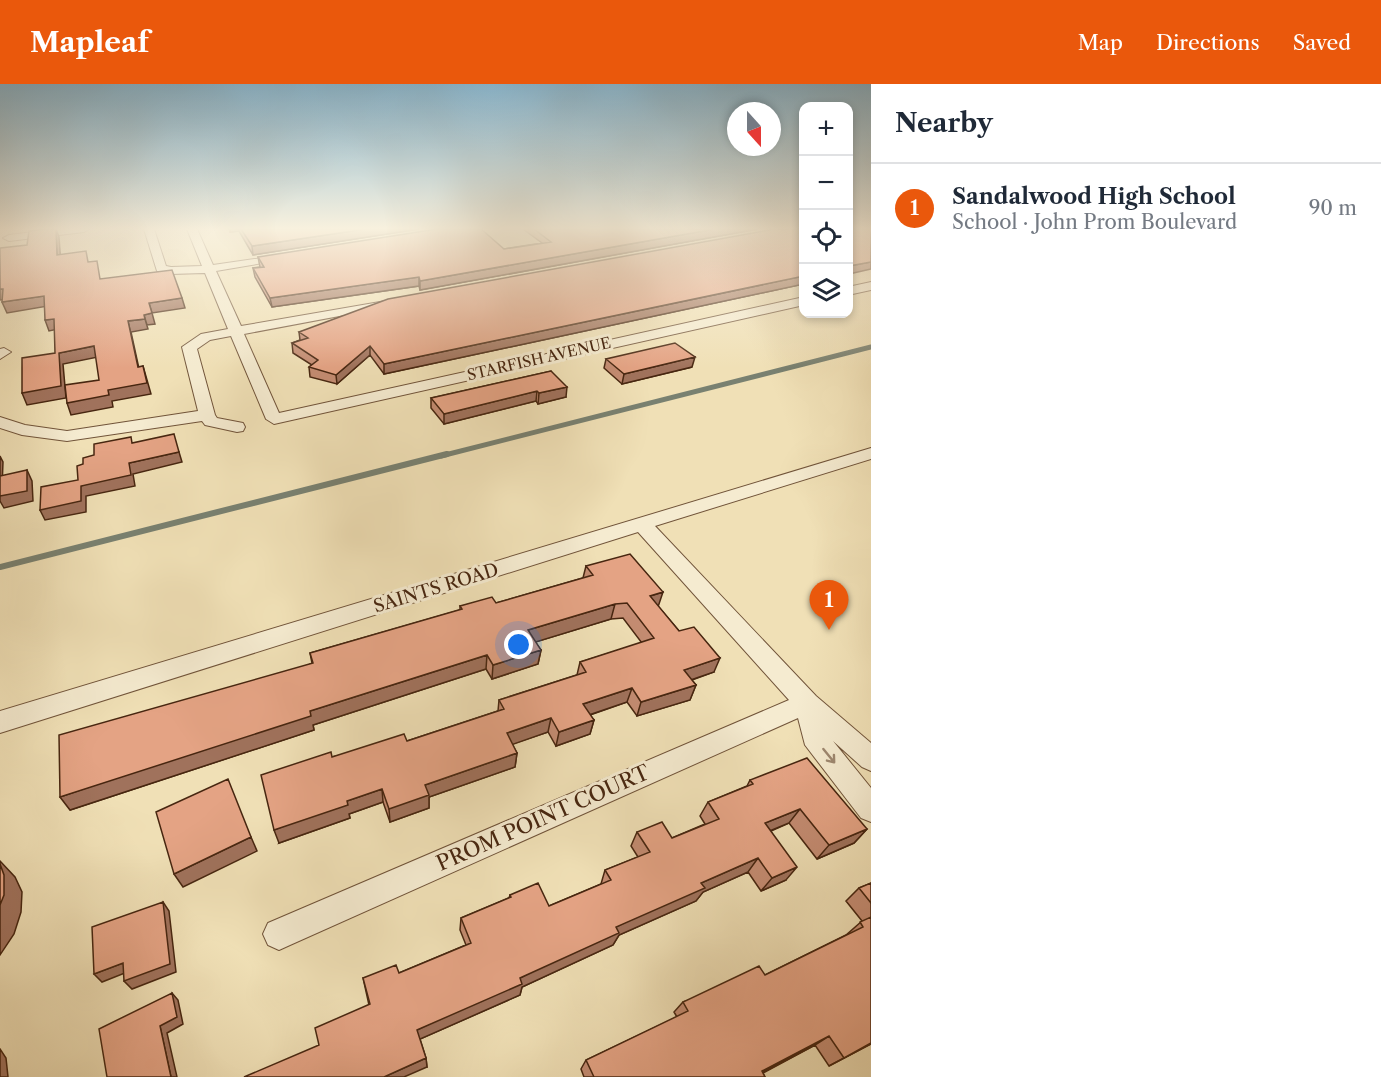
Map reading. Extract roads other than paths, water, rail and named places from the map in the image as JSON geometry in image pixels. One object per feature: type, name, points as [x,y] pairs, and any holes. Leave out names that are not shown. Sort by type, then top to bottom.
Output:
[{"type":"street","points":[[212,275],[237,330]]},
{"type":"street","points":[[853,290],[871,286]]},
{"type":"street","points":[[237,427],[211,422],[207,415],[189,347],[206,337],[237,330],[413,298]]},
{"type":"street","name":"STARFISH AVENUE","points":[[237,330],[274,418],[799,301]]},
{"type":"street","points":[[0,422],[22,430],[67,436],[207,415]]},
{"type":"street","name":"SAINTS ROAD","points":[[0,722],[871,453]]},
{"type":"street","points":[[642,524],[807,703],[871,759]]},
{"type":"street","points":[[807,703],[814,737],[871,809]]},
{"type":"street","name":"PROM POINT COURT","points":[[279,934],[807,703]]},
{"type":"waterway","points":[[441,456],[871,347]]},
{"type":"waterway","points":[[0,567],[447,454]]},
{"type":"place","name":"Sandalwood High School","points":[[829,630]]}]
